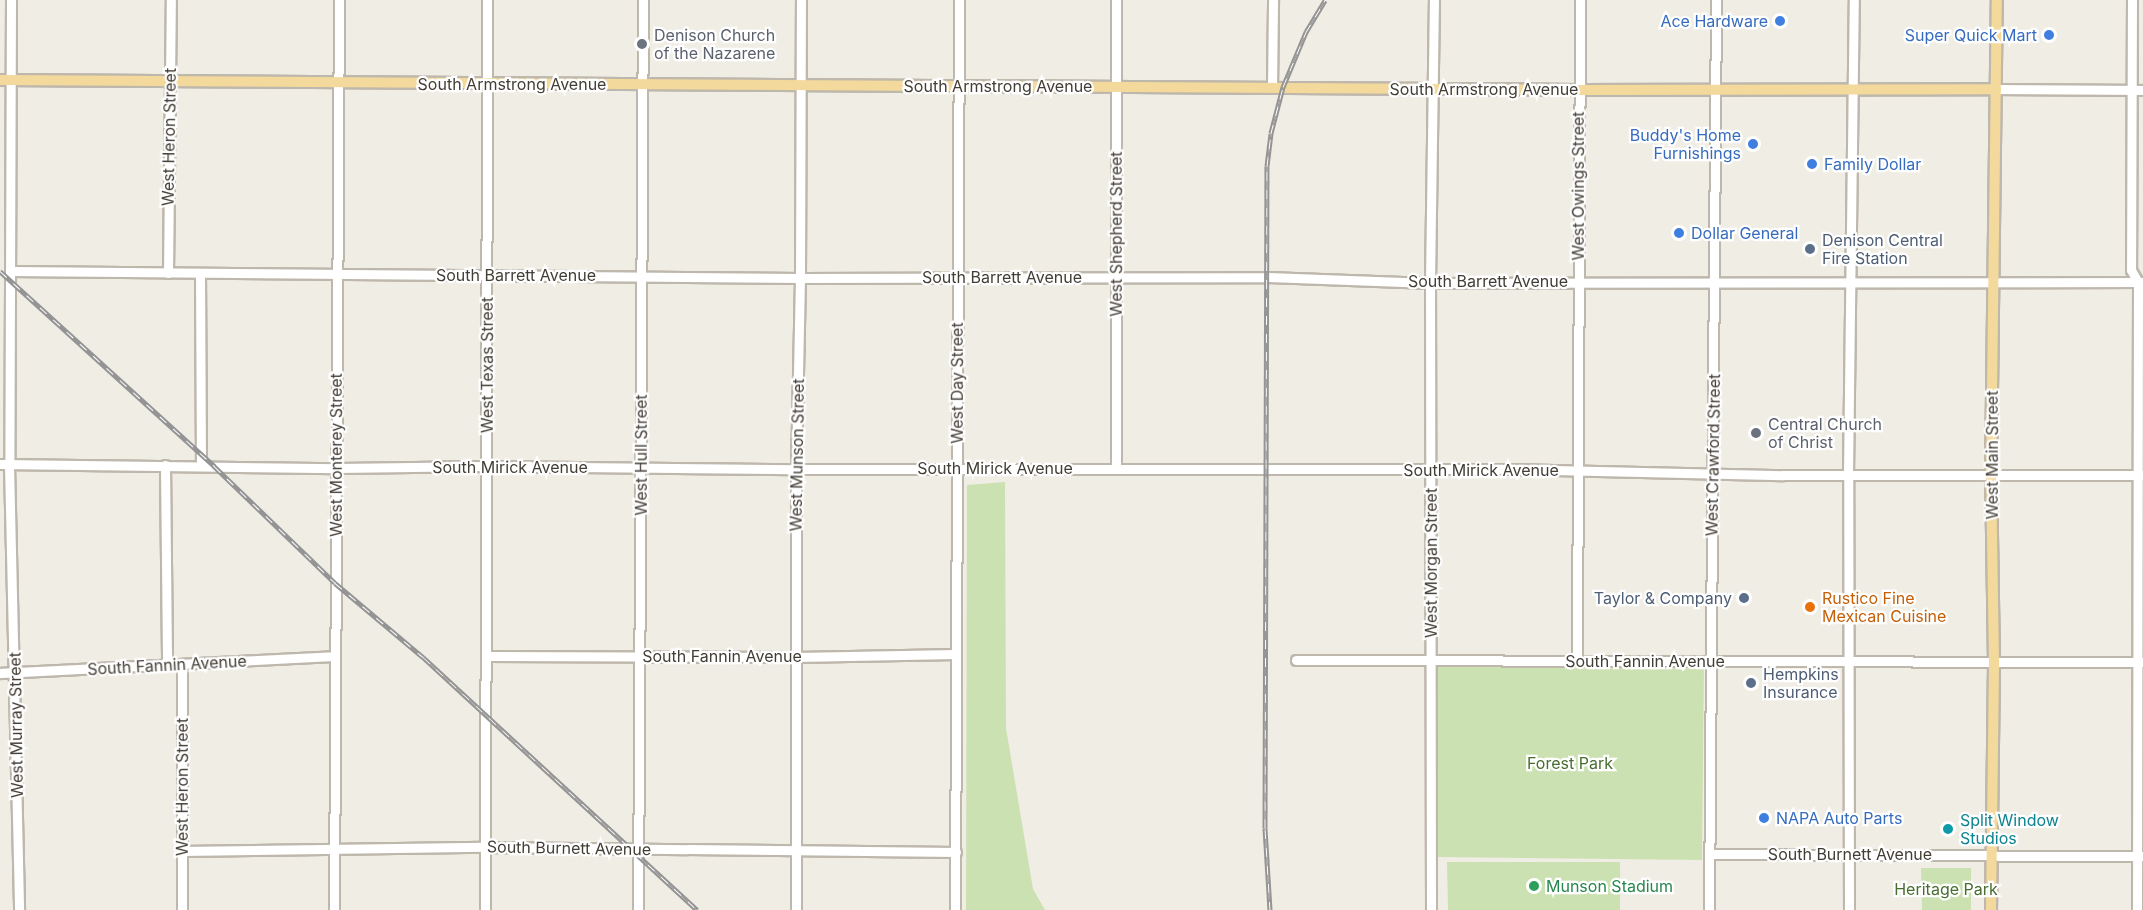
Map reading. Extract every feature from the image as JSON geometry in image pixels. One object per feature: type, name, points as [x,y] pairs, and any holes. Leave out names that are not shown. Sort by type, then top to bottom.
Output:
[{"type":"main road","name":"West Main Street","points":[[1991,910],[1994,662],[1991,475],[1997,0]]},
{"type":"main road","name":"South Armstrong Avenue","points":[[5,81],[1578,90],[1996,89]]},
{"type":"street","name":"West Murray Street","points":[[11,0],[5,81],[10,271],[4,464],[15,673],[19,910]]},
{"type":"street","name":"West Heron Street","points":[[168,273],[171,0]]},
{"type":"street","name":"West Monterey Street","points":[[334,910],[339,0]]},
{"type":"street","name":"West Texas Street","points":[[485,910],[487,0]]},
{"type":"street","name":"West Hull Street","points":[[638,910],[642,468],[640,276],[642,0]]},
{"type":"street","name":"West Munson Street","points":[[796,910],[796,469],[800,278],[801,0]]},
{"type":"street","name":"West Day Street","points":[[955,910],[959,0]]},
{"type":"street","name":"West Shepherd Street","points":[[1116,0],[1116,468]]},
{"type":"street","points":[[1272,87],[1273,0]]},
{"type":"street","name":"West Morgan Street","points":[[1431,910],[1430,283],[1434,0]]},
{"type":"street","name":"West Owings Street","points":[[1577,660],[1580,0]]},
{"type":"street","name":"West Crawford Street","points":[[1709,910],[1716,0]]},
{"type":"street","points":[[1849,910],[1848,474],[1854,0]]},
{"type":"street","points":[[2132,0],[2131,270],[2142,280],[2140,856],[2137,910]]},
{"type":"street","points":[[1996,89],[2143,90]]},
{"type":"street","name":"South Barrett Avenue","points":[[10,271],[800,278],[1268,277],[1430,283],[2142,280]]},
{"type":"street","points":[[200,274],[201,465]]},
{"type":"street","points":[[0,312],[8,320]]},
{"type":"street","name":"South Mirick Avenue","points":[[4,464],[338,468],[487,465],[796,469],[1431,469],[2140,475]]},
{"type":"street","points":[[165,465],[167,665]]},
{"type":"street","name":"South Fannin Avenue","points":[[487,656],[796,657],[956,654]]},
{"type":"street","name":"South Fannin Avenue","points":[[0,673],[334,656]]},
{"type":"street","name":"South Fannin Avenue","points":[[1296,660],[2140,662]]},
{"type":"street","name":"West Heron Street","points":[[182,664],[182,910]]},
{"type":"street","name":"South Burnett Avenue","points":[[182,851],[485,847],[956,852]]},
{"type":"street","name":"South Burnett Avenue","points":[[1709,854],[2140,856]]},
{"type":"green space","points":[[1005,482],[1006,728],[1033,889],[1045,910],[966,910],[967,485]]},
{"type":"green space","name":"Forest Park","points":[[1436,666],[1704,666],[1702,860],[1437,857]]},
{"type":"green space","name":"Munson Stadium","points":[[1447,862],[1620,862],[1620,910],[1448,910]]},
{"type":"green space","name":"Heritage Park","points":[[1921,868],[1971,868],[1971,910],[1922,910]]},
{"type":"railway","points":[[1270,910],[1265,828],[1267,166],[1271,133],[1283,87],[1306,32],[1325,0]]},
{"type":"railway","points":[[0,271],[214,466],[335,583],[423,657],[697,910]]},
{"type":"place","name":"Ace Hardware","points":[[1780,21]]},
{"type":"place","name":"Super Quick Mart","points":[[2049,35]]},
{"type":"place","name":"Denison Church of the Nazarene","points":[[642,44]]},
{"type":"place","name":"Buddy's Home Furnishings","points":[[1753,144]]},
{"type":"place","name":"Family Dollar","points":[[1812,164]]},
{"type":"place","name":"Dollar General","points":[[1679,233]]},
{"type":"place","name":"Denison Central Fire Station","points":[[1810,249]]},
{"type":"place","name":"Central Church of Christ","points":[[1756,433]]},
{"type":"place","name":"Taylor & Company","points":[[1744,598]]},
{"type":"place","name":"Rustico Fine Mexican Cuisine","points":[[1810,607]]},
{"type":"place","name":"Hempkins Insurance","points":[[1751,683]]},
{"type":"place","name":"NAPA Auto Parts","points":[[1764,818]]},
{"type":"place","name":"Split Window Studios","points":[[1948,829]]},
{"type":"place","name":"Munson Stadium","points":[[1534,886]]}]
